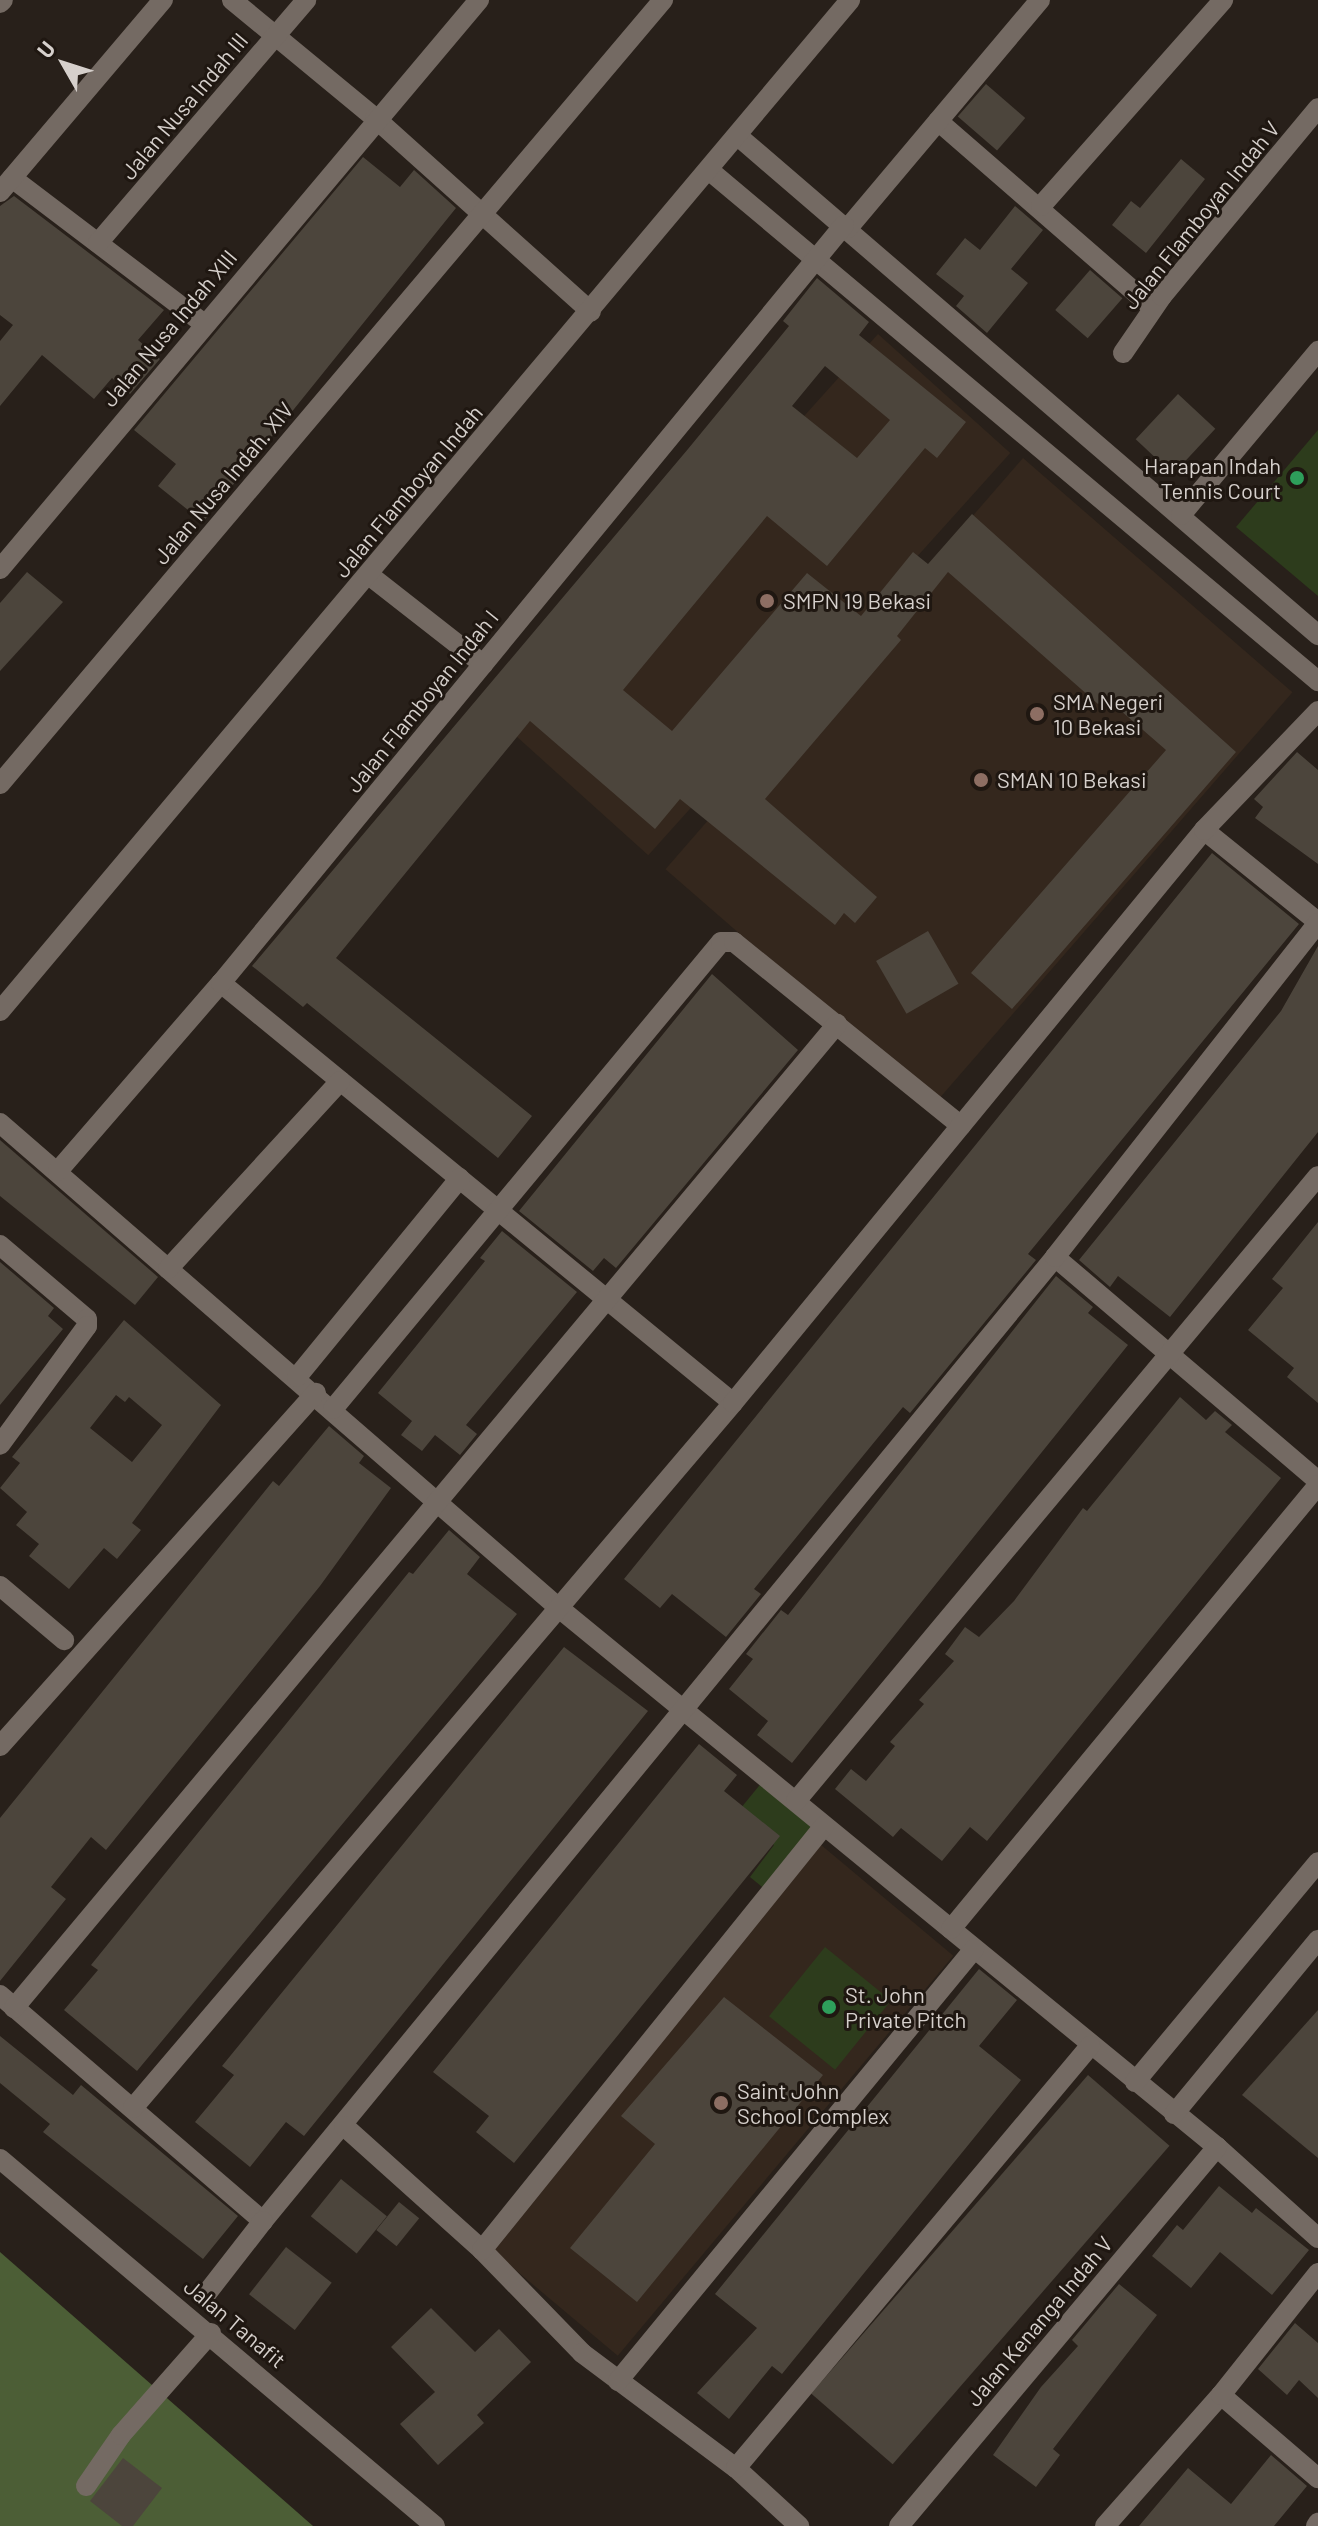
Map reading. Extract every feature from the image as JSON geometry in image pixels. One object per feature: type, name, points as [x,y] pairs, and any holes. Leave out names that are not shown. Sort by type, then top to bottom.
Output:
[{"type":"street","points":[[163,0],[6,185],[98,243],[204,324]]},
{"type":"street","points":[[232,0],[375,118],[591,312]]},
{"type":"street","name":"Jalan Nusa Indah III","points":[[98,243],[306,0]]},
{"type":"street","name":"Jalan Nusa Indah XIII","points":[[0,569],[375,118],[479,0]]},
{"type":"street","name":"Jalan Nusa Indah. XIV","points":[[0,784],[663,0]]},
{"type":"street","name":"Jalan Flamboyan Indah","points":[[0,1011],[739,137],[850,0]]},
{"type":"street","name":"Jalan Flamboyan Indah I","points":[[58,1171],[221,983],[818,257],[1040,0]]},
{"type":"street","points":[[1041,206],[1223,0]]},
{"type":"street","name":"Jalan Flamboyan Indah V","points":[[1123,353],[1153,308],[1318,108]]},
{"type":"street","points":[[938,121],[1041,206],[1153,308]]},
{"type":"street","points":[[739,137],[1318,635]]},
{"type":"street","points":[[710,171],[818,257],[1318,681]]},
{"type":"street","points":[[1181,515],[1318,351]]},
{"type":"street","points":[[369,575],[483,664]]},
{"type":"street","points":[[133,2108],[733,1403],[1204,830],[1318,711]]},
{"type":"street","points":[[207,2293],[1055,1257],[1318,923],[1204,830]]},
{"type":"street","points":[[333,1409],[721,942],[734,942],[961,1126]]},
{"type":"street","points":[[221,983],[499,1207],[733,1403]]},
{"type":"street","points":[[263,2221],[7,2002],[837,1024]]},
{"type":"street","points":[[168,1269],[340,1081]]},
{"type":"street","points":[[0,1123],[316,1393],[559,1608],[1217,2147],[1318,2238]]},
{"type":"street","points":[[796,1801],[1170,1357],[1318,1176]]},
{"type":"street","points":[[297,1377],[460,1178]]},
{"type":"street","points":[[0,1245],[87,1319],[83,1334],[0,1445]]},
{"type":"street","points":[[951,1929],[1315,1495],[1170,1357],[1055,1257]]},
{"type":"street","points":[[0,1746],[316,1393]]},
{"type":"street","points":[[0,1586],[64,1640]]},
{"type":"street","points":[[482,2250],[824,1826]]},
{"type":"street","points":[[1135,2082],[1318,1862]]},
{"type":"street","points":[[1174,2114],[1318,1940]]},
{"type":"street","points":[[618,2381],[974,1949]]},
{"type":"street","points":[[736,2468],[1090,2046]]},
{"type":"street","points":[[344,2126],[482,2250],[582,2353],[736,2468],[799,2526]]},
{"type":"street","name":"Jalan Kenanga Indah V","points":[[899,2526],[1217,2147]]},
{"type":"street","name":"Jalan Tanafit","points":[[0,2159],[211,2333],[435,2526]]},
{"type":"street","points":[[1105,2526],[1221,2395],[1318,2273]]},
{"type":"street","points":[[86,2486],[121,2435],[211,2333]]},
{"type":"street","points":[[1221,2395],[1318,2478]]},
{"type":"shaded area","name":"SMPN 19 Bekasi","points":[[878,334],[1010,453],[648,855],[516,736]]},
{"type":"shaded area","name":"SMAN 10 Bekasi","points":[[1023,458],[1292,692],[935,1104],[665,869]]},
{"type":"shaded area","name":"Saint John School Complex","points":[[820,1844],[953,1956],[618,2356],[484,2244]]},
{"type":"green space","name":"Harapan Indah Tennis Court","points":[[1318,430],[1318,596],[1236,527]]},
{"type":"green space","points":[[763,1781],[819,1827],[767,1891],[750,1877],[774,1845],[736,1814]]},
{"type":"green space","name":"St. John Private Pitch","points":[[825,1947],[891,2000],[835,2070],[769,2016]]},
{"type":"green space","points":[[0,2252],[313,2526],[0,2526]]},
{"type":"building","points":[[986,84],[1025,118],[997,151],[958,116]]},
{"type":"building","points":[[363,157],[400,187],[414,170],[456,208],[203,522],[158,486],[176,464],[134,430]]},
{"type":"building","points":[[1181,159],[1205,179],[1146,253],[1112,225],[1131,201],[1140,208]]},
{"type":"building","points":[[14,196],[164,310],[138,340],[160,359],[130,394],[112,378],[94,399],[42,355],[0,406],[0,341],[13,325],[0,315],[0,206]]},
{"type":"building","points":[[1015,206],[1043,230],[1011,269],[1028,283],[987,333],[956,306],[964,296],[936,274],[965,238],[980,250]]},
{"type":"building","points":[[1090,270],[1122,298],[1088,338],[1055,310]]},
{"type":"building","points":[[817,278],[869,322],[859,335],[966,422],[937,458],[925,448],[827,566],[767,516],[623,690],[672,731],[807,573],[861,616],[913,552],[928,564],[972,514],[1236,752],[1012,1009],[971,973],[1166,750],[1105,697],[1098,704],[948,572],[897,636],[901,640],[765,799],[877,897],[855,923],[844,913],[835,925],[680,799],[655,829],[530,721],[336,958],[532,1116],[498,1158],[307,1003],[303,1007],[252,966],[688,449],[789,326],[783,321]],"holes":[[[825,366],[890,420],[857,458],[792,406]]]},
{"type":"building","points":[[1178,394],[1215,429],[1173,474],[1136,439]]},
{"type":"building","points":[[27,572],[63,602],[0,671],[0,603]]},
{"type":"building","points":[[1297,752],[1318,770],[1318,864],[1255,818],[1263,807],[1254,799]]},
{"type":"building","points":[[1212,853],[1299,924],[1028,1254],[1036,1260],[910,1413],[903,1407],[754,1589],[761,1594],[726,1637],[672,1594],[660,1608],[624,1579]]},
{"type":"building","points":[[928,931],[959,984],[907,1014],[876,961]]},
{"type":"building","points":[[1318,946],[1318,1132],[1170,1317],[1118,1276],[1110,1287],[1079,1260],[1281,1011]]},
{"type":"building","points":[[712,974],[798,1050],[616,1268],[604,1258],[593,1271],[519,1211]]},
{"type":"building","points":[[0,1140],[158,1277],[135,1305],[0,1196]]},
{"type":"building","points":[[1318,1222],[1318,1403],[1287,1377],[1294,1368],[1248,1330],[1283,1288],[1272,1279]]},
{"type":"building","points":[[502,1231],[577,1292],[466,1425],[477,1434],[460,1455],[435,1435],[422,1451],[401,1435],[412,1421],[378,1393],[485,1261],[480,1258]]},
{"type":"building","points":[[0,1262],[54,1308],[48,1316],[63,1329],[0,1405]]},
{"type":"building","points":[[1056,1276],[1093,1307],[1088,1313],[1128,1345],[792,1763],[757,1735],[768,1721],[729,1689],[753,1659],[746,1654],[781,1610],[788,1615]]},
{"type":"building","points":[[124,1320],[221,1405],[132,1523],[141,1530],[117,1559],[104,1548],[69,1589],[29,1556],[39,1544],[16,1525],[27,1512],[0,1488],[20,1463],[12,1457]],"holes":[[[116,1395],[125,1402],[129,1397],[162,1425],[132,1462],[90,1428]]]},
{"type":"building","points":[[1180,1397],[1206,1420],[1215,1411],[1232,1425],[1225,1432],[1281,1478],[987,1841],[970,1827],[942,1861],[901,1828],[893,1837],[835,1789],[851,1769],[866,1781],[895,1746],[890,1742],[924,1704],[919,1700],[954,1661],[945,1654],[965,1627],[979,1637],[1014,1601],[1083,1508],[1087,1511]]},
{"type":"building","points":[[329,1426],[364,1456],[359,1463],[391,1488],[320,1586],[106,1850],[91,1837],[51,1887],[66,1899],[0,1981],[0,1818],[273,1481],[279,1486]]},
{"type":"building","points":[[449,1530],[480,1557],[467,1574],[517,1614],[137,2071],[64,2010],[98,1970],[91,1965],[409,1572],[413,1574]]},
{"type":"building","points":[[564,1647],[648,1711],[304,2136],[286,2122],[250,2167],[195,2122],[234,2075],[222,2066]]},
{"type":"building","points":[[699,1744],[737,1775],[724,1791],[780,1836],[514,2163],[476,2132],[489,2116],[433,2072]]},
{"type":"building","points":[[979,1969],[1017,2000],[979,2046],[1021,2080],[782,2374],[772,2366],[729,2419],[697,2393],[757,2328],[715,2294]]},
{"type":"building","points":[[724,1997],[823,2075],[637,2302],[570,2248],[655,2144],[621,2116]]},
{"type":"building","points":[[1318,2010],[1318,2158],[1242,2095]]},
{"type":"building","points":[[0,2036],[73,2095],[81,2085],[238,2216],[203,2259],[43,2132],[50,2124],[0,2083]]},
{"type":"building","points":[[1088,2075],[1170,2146],[893,2464],[811,2393]]},
{"type":"building","points":[[341,2179],[387,2216],[357,2253],[311,2216]]},
{"type":"building","points":[[1219,2186],[1252,2213],[1256,2208],[1309,2250],[1272,2295],[1220,2252],[1191,2288],[1152,2256],[1177,2225],[1183,2230]]},
{"type":"building","points":[[399,2202],[419,2218],[397,2246],[376,2230]]},
{"type":"building","points":[[286,2247],[332,2283],[295,2330],[249,2294]]},
{"type":"building","points":[[1119,2284],[1157,2315],[1053,2449],[1060,2455],[1036,2487],[993,2455],[1041,2387],[1078,2346],[1072,2340]]},
{"type":"building","points":[[431,2308],[475,2352],[499,2329],[531,2362],[477,2415],[484,2423],[438,2465],[400,2424],[435,2392],[391,2347]]},
{"type":"building","points":[[1295,2323],[1318,2343],[1318,2398],[1299,2380],[1287,2395],[1258,2369]]},
{"type":"building","points":[[1271,2455],[1307,2486],[1274,2526],[1139,2526],[1188,2468],[1231,2504]]},
{"type":"building","points":[[123,2458],[162,2488],[133,2526],[122,2526],[90,2501]]},
{"type":"place","name":"Harapan Indah Tennis Court","points":[[1297,478]]},
{"type":"place","name":"SMPN 19 Bekasi","points":[[767,601]]},
{"type":"place","name":"SMA Negeri 10 Bekasi","points":[[1037,714]]},
{"type":"place","name":"SMAN 10 Bekasi","points":[[981,780]]},
{"type":"place","name":"St. John Private Pitch","points":[[829,2007]]},
{"type":"place","name":"Saint John School Complex","points":[[721,2103]]}]
